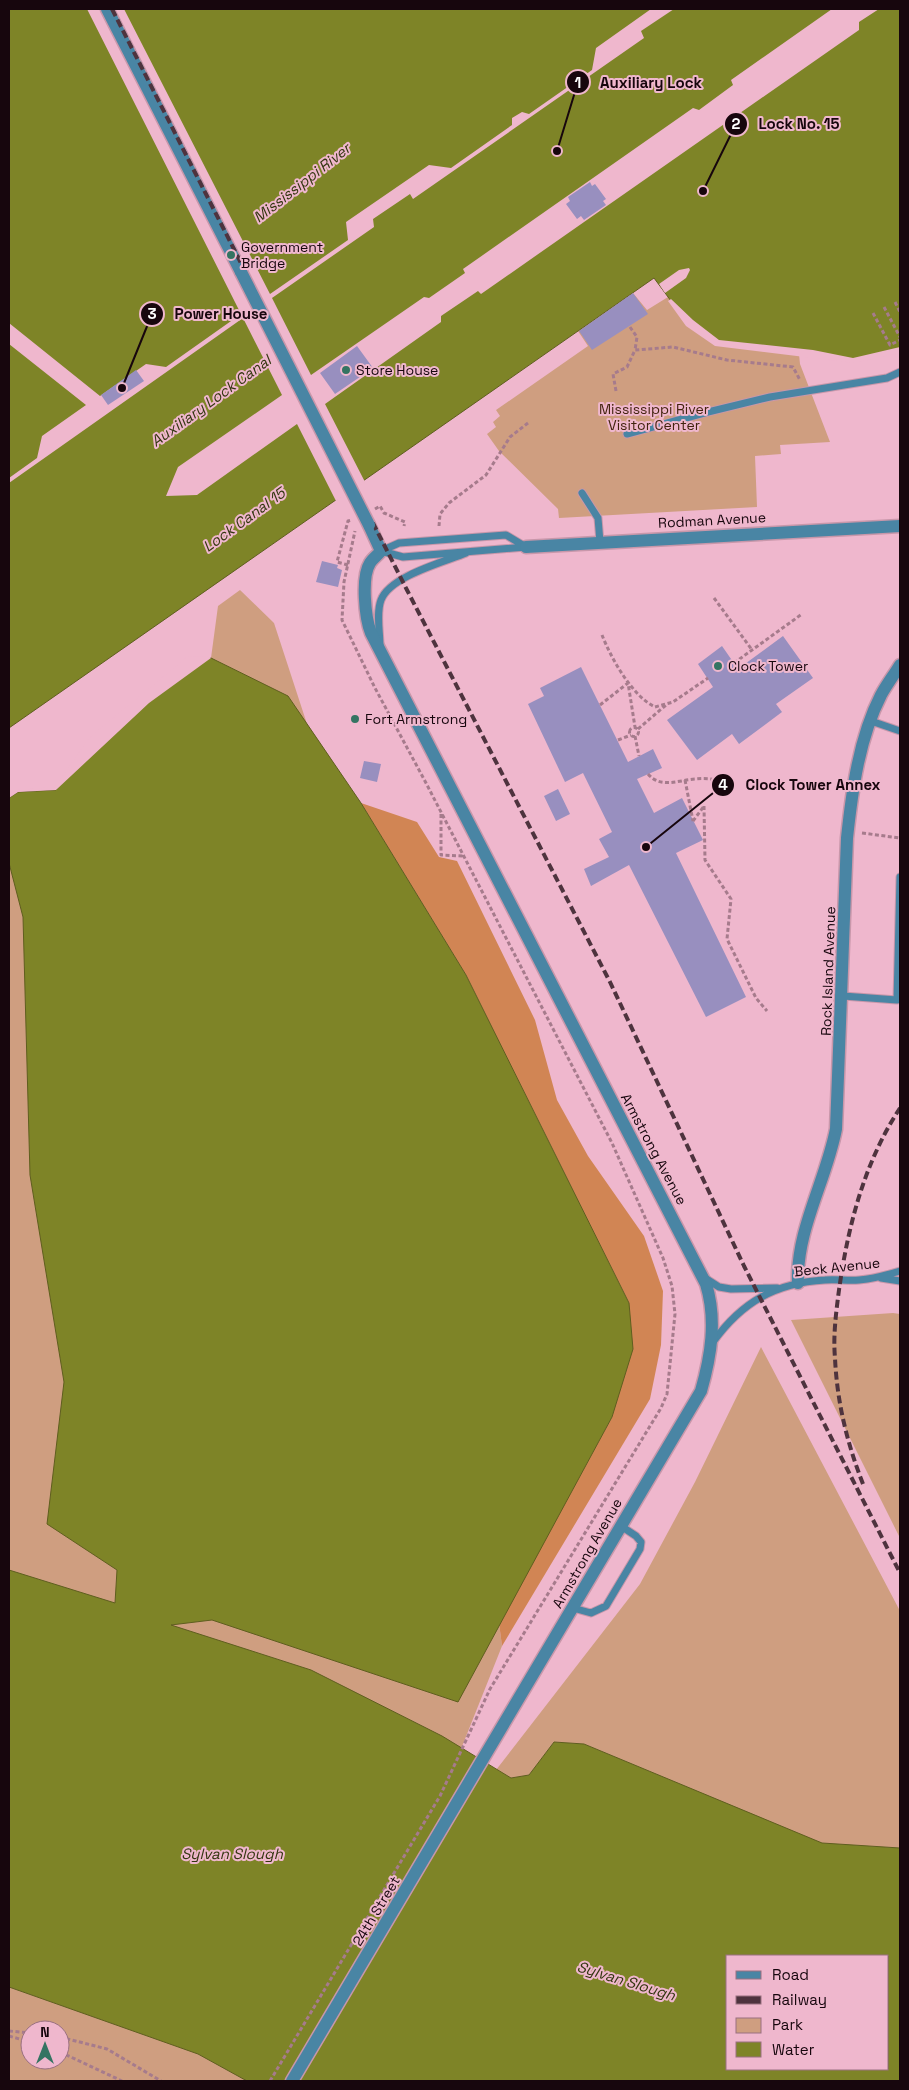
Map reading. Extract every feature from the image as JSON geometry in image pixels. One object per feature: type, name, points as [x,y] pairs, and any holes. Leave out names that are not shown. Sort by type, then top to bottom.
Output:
[{"type":"street","points":[[107,9],[381,551]]},
{"type":"street","name":"Rodman Avenue","points":[[526,547],[900,526]]},
{"type":"street","name":"Armstrong Avenue","points":[[381,551],[370,562],[365,577],[368,625],[381,654],[702,1276],[709,1294],[713,1342],[701,1391],[486,1757]]},
{"type":"street","name":"Rock Island Avenue","points":[[798,1283],[798,1266],[804,1233],[831,1154],[836,1130],[849,822],[859,762],[871,721],[881,695],[900,665]]},
{"type":"street","name":"24th Street","points":[[292,2081],[486,1757]]},
{"type":"lane","points":[[627,434],[717,410],[887,378],[900,372]]},
{"type":"lane","points":[[582,493],[598,518],[600,542]]},
{"type":"lane","points":[[381,551],[399,543],[506,534],[526,547]]},
{"type":"lane","name":"Rodman Avenue","points":[[381,551],[403,557],[526,547]]},
{"type":"lane","name":"Rodman Avenue","points":[[381,654],[379,607],[386,590],[394,583],[466,553]]},
{"type":"lane","points":[[871,721],[900,731]]},
{"type":"lane","points":[[843,996],[897,1000],[900,877]]},
{"type":"lane","name":"Beck Avenue","points":[[702,1276],[719,1287],[731,1289],[777,1288],[798,1283],[876,1278],[900,1271]]},
{"type":"lane","points":[[876,1278],[900,1281]]},
{"type":"lane","name":"Beck Avenue","points":[[713,1342],[728,1322],[749,1304],[777,1288]]},
{"type":"lane","points":[[573,1608],[591,1613],[606,1606],[640,1549],[641,1542],[636,1536],[621,1526]]},
{"type":"path","points":[[895,302],[900,312]]},
{"type":"path","points":[[873,312],[890,345],[900,338],[884,307]]},
{"type":"path","points":[[616,391],[613,374],[627,367],[635,350],[637,337],[630,327]]},
{"type":"path","points":[[635,350],[674,347],[727,360],[793,367],[806,392]]},
{"type":"path","points":[[440,526],[440,514],[449,503],[486,475],[510,437],[528,423]]},
{"type":"path","points":[[384,513],[405,522],[404,526]]},
{"type":"path","points":[[347,530],[337,562],[348,565]]},
{"type":"path","points":[[270,2081],[440,1796],[490,1689],[661,1408],[667,1394],[675,1314],[672,1286],[663,1258],[612,1143],[375,688],[342,620],[342,601],[355,532]]},
{"type":"path","points":[[714,598],[752,650]]},
{"type":"path","points":[[734,663],[802,614]]},
{"type":"path","points":[[602,635],[611,657],[645,702],[655,707],[667,703]]},
{"type":"path","points":[[639,756],[630,730],[636,728],[667,703],[708,678]]},
{"type":"path","points":[[600,705],[628,683],[638,734],[618,740]]},
{"type":"path","points":[[648,774],[654,781],[660,783],[698,778],[720,780]]},
{"type":"path","points":[[685,780],[693,821],[704,806],[706,860],[731,899],[727,939],[756,998],[767,1011]]},
{"type":"path","points":[[440,811],[441,855],[463,856]]},
{"type":"path","points":[[862,833],[900,838]]},
{"type":"path","points":[[70,2039],[107,2049],[161,2081]]},
{"type":"path","points":[[70,2057],[122,2081]]},
{"type":"green space","name":"Mississippi River Visitor Center","points":[[633,293],[647,310],[668,297],[688,324],[799,354],[800,364],[830,442],[780,445],[781,454],[755,456],[757,507],[559,518],[558,509],[499,451],[487,434],[496,427],[493,422],[500,416],[496,410],[588,346],[578,331]]},
{"type":"green space","points":[[240,590],[274,623],[307,724],[339,771],[211,658],[218,606]]},
{"type":"green space","points":[[9,798],[499,1623],[502,1646],[461,1749],[9,1611]]},
{"type":"green space","points":[[900,1314],[900,1538],[791,1320]]},
{"type":"green space","points":[[761,1347],[900,1611],[900,1848],[822,1844],[584,1744],[554,1742],[529,1775],[511,1778],[496,1770],[640,1584],[695,1482]]},
{"type":"green space","points":[[9,1987],[199,2054],[247,2081],[9,2081]]},
{"type":"shaded area","points":[[361,803],[417,822],[439,857],[457,861],[535,1020],[557,1100],[588,1156],[644,1236],[663,1291],[661,1345],[650,1399],[502,1646],[499,1623],[612,1417],[629,1303],[466,975]]},
{"type":"water","points":[[9,9],[900,9],[900,351],[854,361],[716,343],[688,324],[654,278],[9,728]]},
{"type":"water","name":"Sylvan Slough","points":[[211,658],[288,696],[361,803],[466,975],[629,1303],[633,1349],[612,1417],[458,1702],[212,1620],[171,1625],[311,1670],[442,1736],[511,1778],[529,1775],[554,1742],[584,1744],[822,1843],[900,1848],[900,2081],[247,2081],[198,2054],[9,1987],[9,1570],[115,1603],[117,1570],[47,1524],[64,1382],[30,1175],[23,917],[9,863],[9,798],[18,792],[56,790],[91,740],[188,659]]},
{"type":"pier","points":[[87,9],[124,9],[270,294],[348,240],[346,222],[429,165],[451,168],[512,125],[512,118],[522,112],[529,114],[592,70],[596,48],[651,9],[674,9],[641,31],[644,38],[413,199],[410,194],[373,219],[374,227],[272,298],[311,375],[424,297],[429,298],[465,273],[463,269],[693,108],[699,110],[733,85],[731,80],[832,9],[879,9],[859,22],[859,30],[481,294],[478,291],[441,316],[441,322],[325,404],[365,482],[336,501],[297,424],[197,495],[166,496],[178,467],[282,395],[243,318],[9,483],[9,478],[37,458],[42,436],[86,405],[9,344],[9,323],[100,396],[146,364],[166,367],[241,314]]},
{"type":"pier","points":[[689,268],[690,270],[686,278],[665,293],[659,284],[679,270]]},
{"type":"pier","points":[[671,299],[693,320],[719,340],[813,350],[853,358],[900,347],[900,353],[854,363],[715,346],[686,326],[668,301]]},
{"type":"pier","points":[[209,656],[211,658],[149,703],[56,790],[18,792],[9,798],[9,795],[18,790],[55,787],[89,738],[187,657]]},
{"type":"building","points":[[590,182],[592,186],[595,184],[606,199],[603,201],[606,205],[584,220],[581,216],[577,219],[566,204],[570,201],[568,197]]},
{"type":"building","points":[[633,293],[648,314],[592,350],[579,331]]},
{"type":"building","name":"Store House","points":[[357,346],[373,368],[335,394],[320,373]]},
{"type":"building","points":[[136,370],[144,381],[108,405],[101,395]]},
{"type":"building","points":[[322,561],[338,565],[337,568],[342,570],[338,587],[316,582]]},
{"type":"building","points":[[783,636],[813,678],[776,704],[782,712],[739,744],[732,734],[697,760],[667,720],[713,687],[698,664],[722,646],[738,669]]},
{"type":"building","points":[[581,667],[628,762],[653,749],[662,768],[637,779],[654,813],[682,798],[703,840],[676,853],[746,997],[706,1017],[629,865],[591,886],[584,869],[609,857],[599,839],[612,832],[583,773],[565,782],[528,704],[544,696],[540,688]]},
{"type":"building","name":"Fort Armstrong","points":[[364,761],[381,764],[377,782],[360,778]]},
{"type":"building","points":[[558,789],[570,814],[556,821],[544,796]]},
{"type":"railway","points":[[112,9],[407,590],[610,982],[744,1266],[900,1573]]},
{"type":"railway","points":[[863,1484],[852,1453],[841,1406],[834,1350],[836,1316],[847,1242],[859,1196],[887,1129],[900,1108]]},
{"type":"place","name":"Auxiliary Lock","points":[[557,151]]},
{"type":"place","name":"Lock No. 15","points":[[703,191]]},
{"type":"place","name":"Government Bridge","points":[[231,255]]},
{"type":"place","name":"Store House","points":[[346,370]]},
{"type":"place","name":"Power House","points":[[122,388]]},
{"type":"place","name":"Clock Tower","points":[[718,666]]},
{"type":"place","name":"Fort Armstrong","points":[[355,719]]},
{"type":"place","name":"Clock Tower Annex","points":[[646,847]]},
{"type":"water label","name":"Mississippi River","points":[[302,183]]},
{"type":"water label","name":"Auxiliary Lock Canal","points":[[211,401]]},
{"type":"water label","name":"Lock Canal 15","points":[[244,520]]}]
